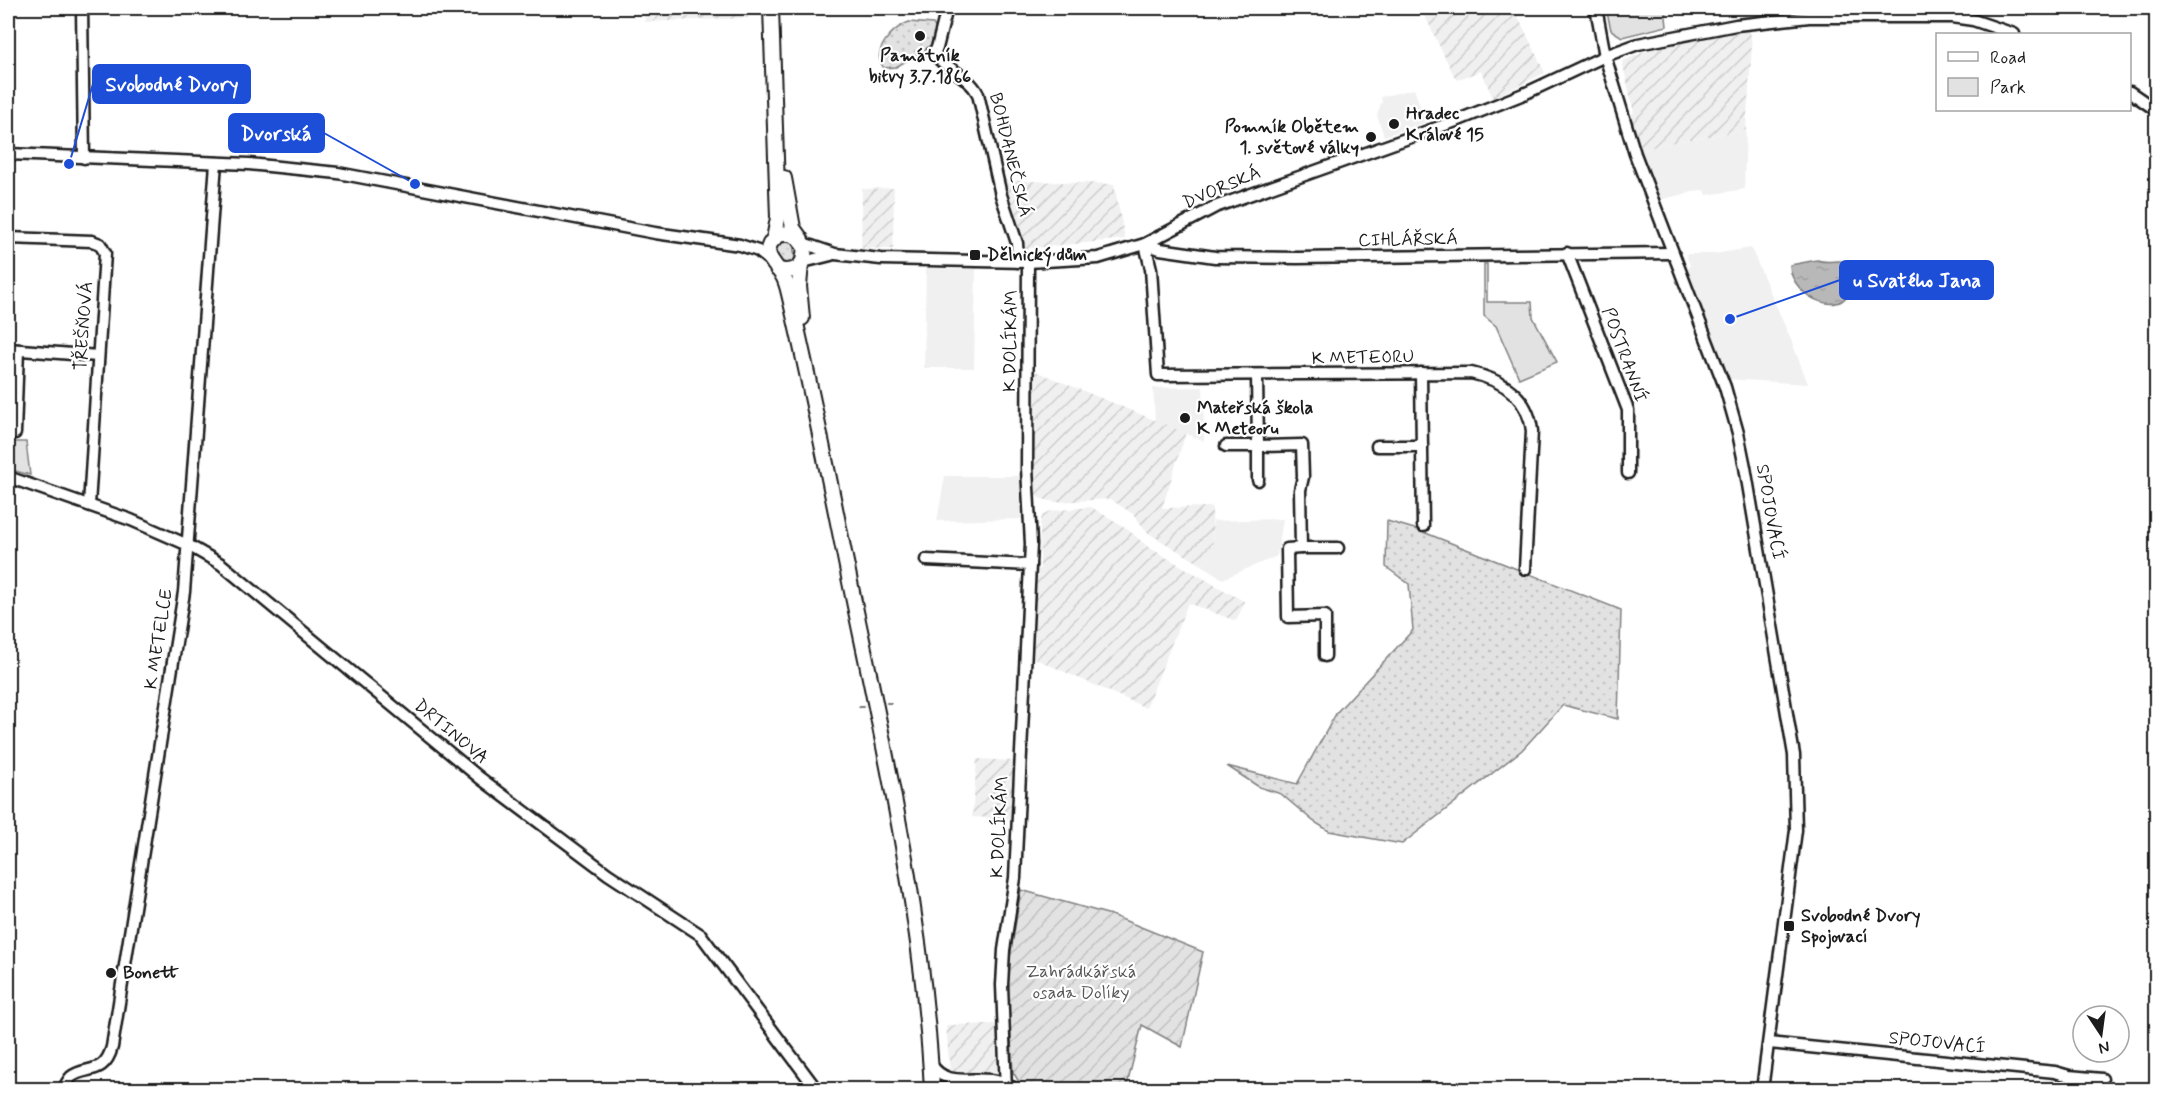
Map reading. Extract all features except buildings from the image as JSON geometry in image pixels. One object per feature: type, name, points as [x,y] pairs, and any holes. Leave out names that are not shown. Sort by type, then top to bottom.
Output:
[{"type":"main road","points":[[771,8],[778,218],[768,250],[773,264],[787,284],[807,368],[891,774],[919,943],[932,1089]]},
{"type":"main road","points":[[776,132],[793,228],[806,251],[799,286],[807,368]]},
{"type":"main road","name":"DVORSKÁ","points":[[773,239],[784,234],[796,236],[802,241]]},
{"type":"main road","name":"DVORSKÁ","points":[[773,264],[782,271],[793,270],[802,263]]},
{"type":"street","points":[[82,8],[84,158]]},
{"type":"street","name":"BOHDANEČSKÁ","points":[[947,8],[937,48],[933,52],[937,58],[968,80],[978,93],[1001,195],[1023,262]]},
{"type":"street","name":"SPOJOVACÍ","points":[[1596,8],[1605,56],[1635,154],[1725,387],[1738,433],[1794,755],[1796,830],[1762,1089]]},
{"type":"street","name":"DVORSKÁ","points":[[802,241],[835,254],[881,259],[1023,262],[1084,260],[1120,253],[1145,244],[1215,207],[1456,122],[1526,93],[1605,56],[1638,44],[1736,25],[1809,17],[1952,16],[1973,20],[2011,33]]},
{"type":"street","points":[[2131,93],[2157,110]]},
{"type":"street","name":"DVORSKÁ","points":[[8,154],[279,166],[338,173],[656,233],[740,245],[758,251],[773,264]]},
{"type":"street","name":"K METELCE","points":[[63,1089],[73,1076],[104,1063],[112,1047],[184,592],[216,163]]},
{"type":"street","name":"TŘEŠŇOVÁ","points":[[8,238],[92,241],[104,248],[89,505]]},
{"type":"street","name":"DVORSKÁ","points":[[740,245],[773,239]]},
{"type":"street","name":"CIHLÁŘSKÁ","points":[[1145,244],[1153,248],[1215,257],[1672,253]]},
{"type":"street","name":"K METEORU","points":[[1145,244],[1152,269],[1158,375],[1471,373],[1491,378],[1516,393],[1526,410],[1533,431],[1525,569]]},
{"type":"street","name":"POSTRANNÍ","points":[[1567,253],[1628,410],[1628,472]]},
{"type":"street","name":"DVORSKÁ","points":[[802,263],[835,254]]},
{"type":"street","name":"K DOLÍKÁM","points":[[1007,1087],[1002,986],[1004,950],[1015,878],[1031,544],[1027,468],[1023,262]]},
{"type":"street","points":[[15,433],[13,350],[98,356]]},
{"type":"street","points":[[1421,373],[1424,526]]},
{"type":"street","points":[[1257,376],[1258,480]]},
{"type":"street","points":[[1226,446],[1302,445],[1301,548]]},
{"type":"street","points":[[1377,446],[1422,446]]},
{"type":"street","name":"DRTINOVA","points":[[8,477],[131,520],[188,545],[221,564],[480,778],[608,874],[701,935],[817,1089]]},
{"type":"street","points":[[1325,656],[1325,616],[1284,621],[1287,549],[1338,548]]},
{"type":"street","points":[[926,560],[1030,565]]},
{"type":"street","name":"SPOJOVACÍ","points":[[1769,1043],[2055,1072],[2069,1076],[2102,1079]]},
{"type":"street","points":[[931,1064],[937,1072],[950,1079],[990,1080],[1018,1089]]},
{"type":"street","points":[[2068,1089],[2069,1076]]},
{"type":"shaded area","points":[[644,8],[748,8],[748,18],[645,22]]},
{"type":"shaded area","points":[[1421,8],[1514,8],[1545,73],[1493,98],[1481,71],[1456,80]]},
{"type":"shaded area","points":[[1750,29],[1752,46],[1746,130],[1663,144],[1640,151],[1629,115],[1634,113],[1622,61],[1649,50]]},
{"type":"shaded area","points":[[1414,89],[1426,122],[1384,136],[1377,115],[1382,101],[1381,97]]},
{"type":"shaded area","points":[[1746,130],[1744,189],[1707,195],[1701,190],[1659,200],[1640,151],[1663,144]]},
{"type":"shaded area","points":[[1004,180],[1114,184],[1125,239],[1023,249],[1014,225]]},
{"type":"shaded area","points":[[894,188],[893,249],[861,248],[862,189]]},
{"type":"shaded area","points":[[1751,248],[1808,384],[1727,379],[1686,271],[1690,266],[1686,254],[1714,254]]},
{"type":"shaded area","points":[[926,268],[976,269],[974,368],[924,368]]},
{"type":"shaded area","points":[[1035,371],[1186,433],[1162,508],[1212,507],[1213,554],[1202,565],[1148,533],[1133,514],[1110,499],[1054,502],[1039,498],[1035,494],[1032,490]]},
{"type":"shaded area","points":[[1203,387],[1204,441],[1155,421],[1153,388]]},
{"type":"shaded area","points":[[945,476],[1021,476],[1023,519],[937,521]]},
{"type":"shaded area","points":[[1091,507],[1126,528],[1148,547],[1245,602],[1236,621],[1188,603],[1146,708],[1029,656],[1032,570],[1040,569],[1040,522],[1043,515],[1050,511]]},
{"type":"shaded area","points":[[1283,519],[1277,556],[1223,579],[1202,565],[1213,554],[1213,521]]},
{"type":"shaded area","points":[[977,759],[1014,761],[1013,819],[972,817]]},
{"type":"shaded area","points":[[999,1024],[1001,1072],[950,1074],[946,1025]]},
{"type":"green space","points":[[1606,8],[1665,8],[1667,26],[1622,37],[1611,30]]},
{"type":"green space","points":[[909,22],[933,24],[937,31],[933,45],[896,67],[884,68],[880,61],[880,54],[885,41],[896,29]]},
{"type":"green space","points":[[793,241],[795,261],[785,264],[776,259],[775,248],[779,242]]},
{"type":"green space","points":[[1484,264],[1487,264],[1487,302],[1532,302],[1533,317],[1557,362],[1519,378],[1496,326],[1484,316]]},
{"type":"green space","points":[[8,442],[26,442],[30,475],[8,469]]},
{"type":"green space","points":[[1387,521],[1418,530],[1621,610],[1618,719],[1563,705],[1522,750],[1402,844],[1329,831],[1313,821],[1281,794],[1259,787],[1227,766],[1297,784],[1337,712],[1413,630],[1409,584],[1386,567]]},
{"type":"green space","name":"Zahrádkářská osada Dolíky","points":[[1021,890],[1111,915],[1203,952],[1182,1047],[1142,1025],[1126,1089],[1032,1090],[1022,1087],[1013,1072],[1007,976]]},
{"type":"water","points":[[1817,260],[1842,261],[1848,265],[1852,278],[1849,292],[1842,301],[1832,304],[1821,302],[1800,288],[1793,277],[1790,265]]},
{"type":"place","name":"Památník bitvy 3.7.1866","points":[[920,36]]},
{"type":"place","name":"Hradec Králové 15","points":[[1394,124]]},
{"type":"place","name":"Pomník Obětem 1. světové války","points":[[1371,137]]},
{"type":"place","name":"Svobodné Dvory","points":[[69,164]]},
{"type":"place","name":"Dvorská","points":[[415,184]]},
{"type":"place","name":"Dělnický dům","points":[[975,255]]},
{"type":"place","name":"u Svatého Jana","points":[[1730,319]]},
{"type":"place","name":"Mateřská škola K Meteoru","points":[[1185,418]]},
{"type":"place","name":"Svobodné Dvory Spojovací","points":[[1789,926]]},
{"type":"place","name":"Bonett","points":[[111,973]]}]
